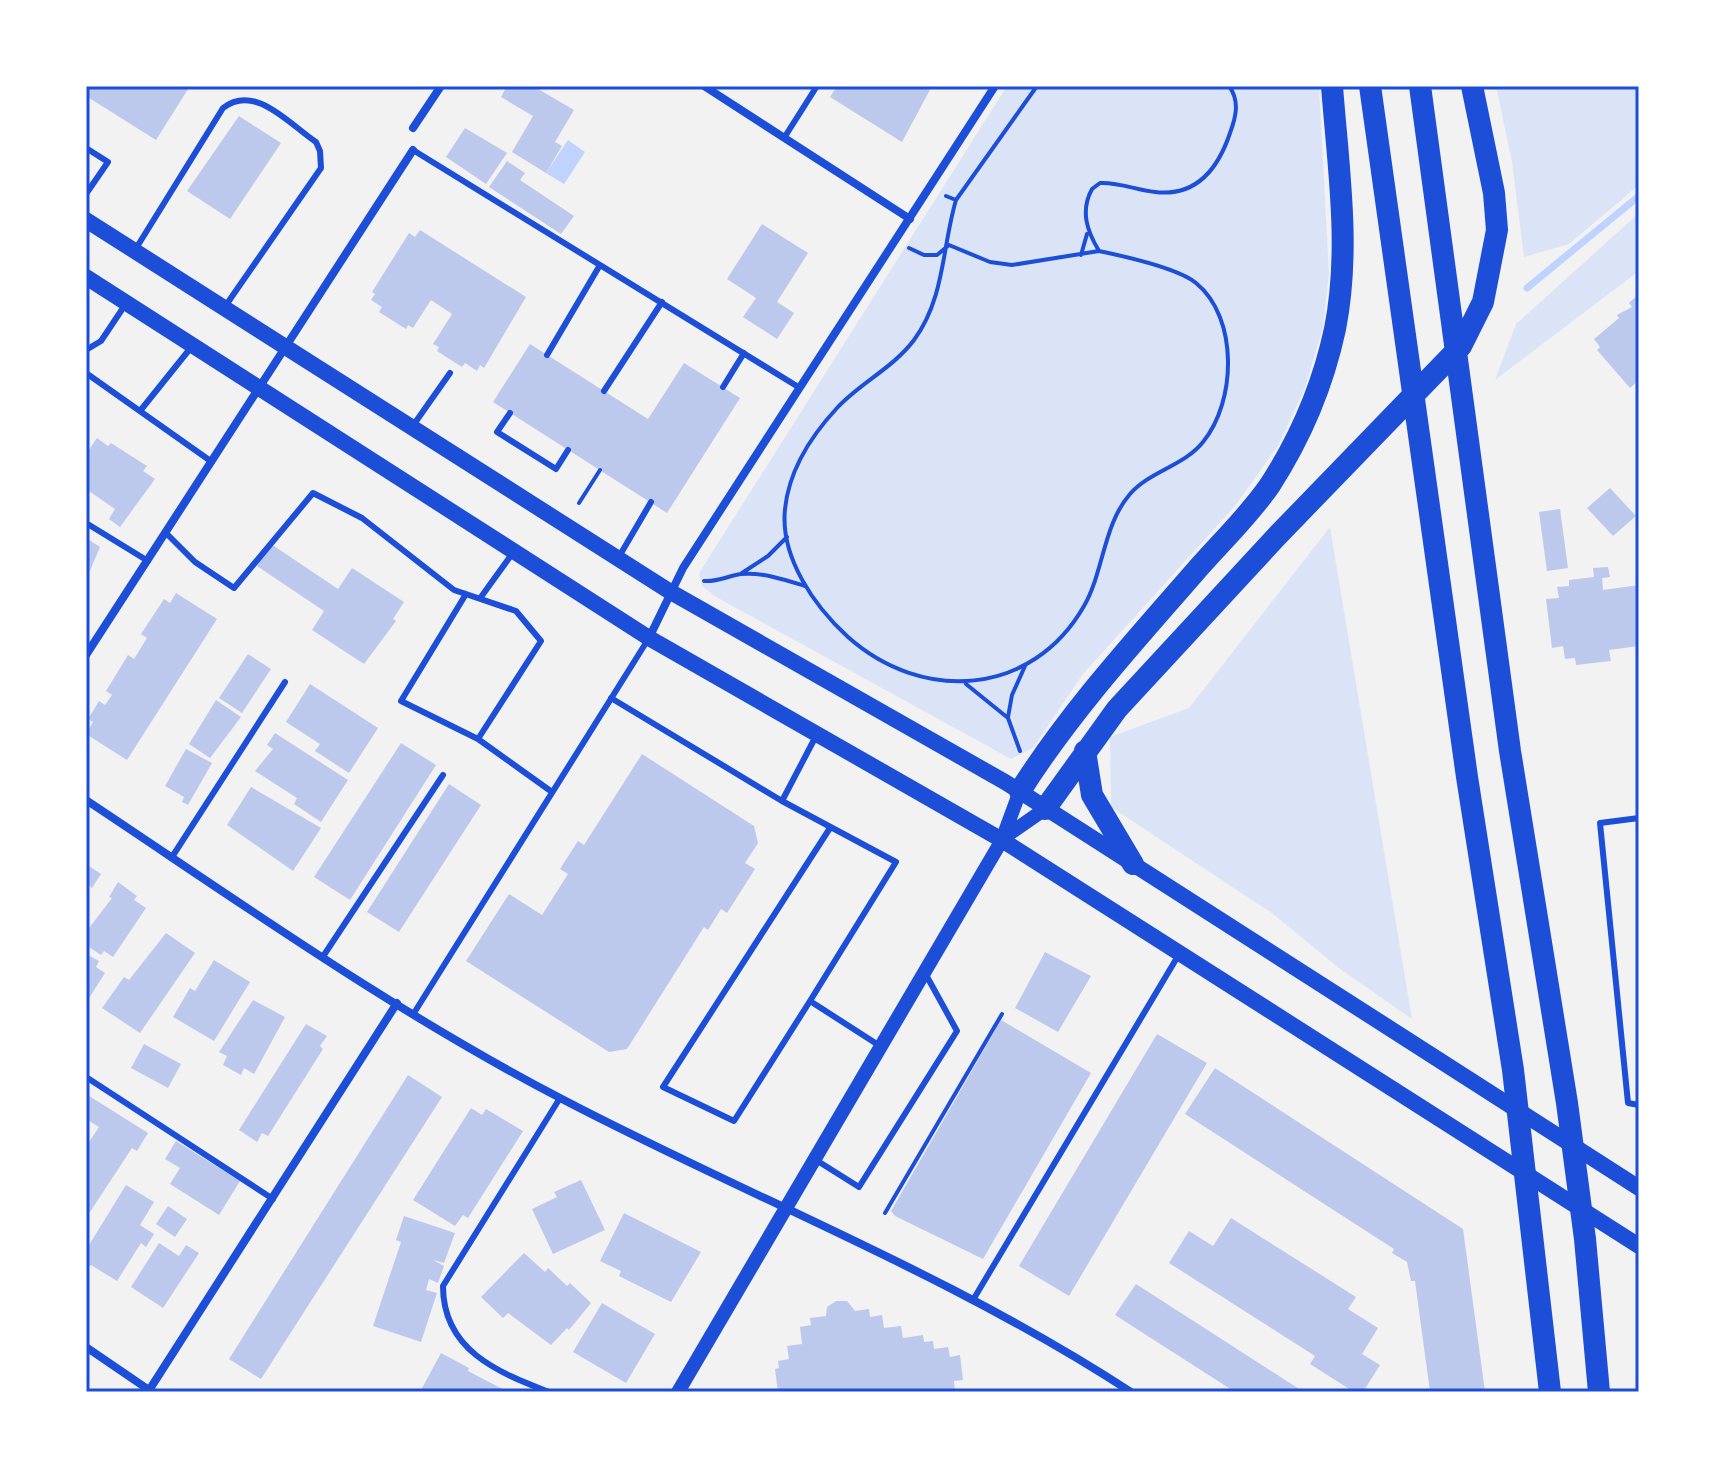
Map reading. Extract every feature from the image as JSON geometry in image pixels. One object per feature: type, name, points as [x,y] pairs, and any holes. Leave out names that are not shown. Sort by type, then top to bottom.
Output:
[{"type":"highway","points":[[1020,791],[1089,693],[1268,488],[1302,431],[1321,382],[1332,340],[1342,269],[1342,217],[1332,86]]},
{"type":"highway","points":[[1370,86],[1424,482],[1513,1070],[1531,1203],[1550,1392]]},
{"type":"highway","points":[[1420,86],[1510,751],[1567,1103],[1585,1239],[1599,1392]]},
{"type":"highway","points":[[1045,809],[1117,709],[1278,535],[1461,346],[1483,302],[1497,230],[1494,193],[1472,86]]},
{"type":"highway","points":[[1085,751],[1092,795],[1133,864]]},
{"type":"main road","points":[[86,220],[669,591],[1020,791],[1639,1188]]},
{"type":"main road","points":[[86,277],[649,638],[1002,840],[1639,1246]]},
{"type":"street","points":[[413,128],[441,86]]},
{"type":"street","points":[[704,86],[910,219]]},
{"type":"street","points":[[649,638],[669,591],[995,86]]},
{"type":"street","points":[[86,655],[413,150]]},
{"type":"street","points":[[678,1392],[788,1210],[1002,840],[1020,791]]},
{"type":"street","points":[[86,800],[397,1003],[560,1098],[973,1300],[1070,1352],[1131,1392]]},
{"type":"street","points":[[1002,840],[1045,809]]},
{"type":"street","points":[[86,1347],[149,1391],[397,1003]]},
{"type":"lane","points":[[784,138],[817,86]]},
{"type":"lane","points":[[135,251],[223,108],[242,98],[259,101],[316,142],[321,168],[224,308]]},
{"type":"lane","points":[[86,148],[108,162],[86,194]]},
{"type":"lane","points":[[413,150],[800,388]]},
{"type":"lane","points":[[547,355],[600,265]]},
{"type":"lane","points":[[86,350],[101,341],[127,302]]},
{"type":"lane","points":[[604,391],[662,302]]},
{"type":"lane","points":[[140,411],[193,345]]},
{"type":"lane","points":[[723,387],[744,353]]},
{"type":"lane","points":[[86,373],[212,462]]},
{"type":"lane","points":[[412,427],[450,373]]},
{"type":"lane","points":[[510,413],[497,432],[556,469],[568,450]]},
{"type":"lane","points":[[166,533],[195,562],[234,588],[313,493],[362,518],[454,590],[516,611],[541,641],[478,739]]},
{"type":"lane","points":[[618,559],[651,502]]},
{"type":"lane","points":[[86,523],[148,561]]},
{"type":"lane","points":[[481,597],[514,551]]},
{"type":"lane","points":[[466,594],[401,701],[478,739],[552,792]]},
{"type":"lane","points":[[414,1013],[649,638]]},
{"type":"lane","points":[[172,857],[285,682]]},
{"type":"lane","points":[[611,698],[782,801],[896,862],[734,1121],[663,1087],[830,828]]},
{"type":"lane","points":[[782,801],[818,733]]},
{"type":"lane","points":[[324,955],[443,775]]},
{"type":"lane","points":[[1639,818],[1600,823],[1628,1103],[1639,1105]]},
{"type":"lane","points":[[973,1300],[1178,955]]},
{"type":"lane","points":[[816,1160],[859,1187],[957,1031],[925,972]]},
{"type":"lane","points":[[810,1001],[881,1047]]},
{"type":"lane","points":[[86,1077],[273,1199]]},
{"type":"lane","points":[[549,1392],[490,1367],[467,1351],[446,1316],[443,1286],[560,1098]]},
{"type":"path","points":[[949,245],[990,262],[1012,265],[1099,251],[1195,281],[1211,299],[1231,370],[1218,419],[1196,450],[1147,480],[1123,503],[1085,604],[1064,632],[1025,666],[966,684],[913,675],[869,655],[834,624],[805,586],[787,537],[785,513],[789,486],[799,459],[837,408],[913,342],[932,305],[949,245],[956,200],[964,184],[1037,86]]},
{"type":"path","points":[[1081,255],[1088,232],[1087,198],[1100,183],[1175,193],[1195,186],[1206,177],[1218,162],[1236,117],[1236,103],[1229,86]]},
{"type":"path","points":[[946,196],[956,200]]},
{"type":"path","points":[[1088,232],[1099,251]]},
{"type":"path","points":[[909,248],[924,255],[937,255],[949,245]]},
{"type":"path","points":[[579,503],[600,470]]},
{"type":"path","points":[[704,581],[717,582],[741,574],[768,556],[787,537]]},
{"type":"path","points":[[741,574],[775,577],[805,586]]},
{"type":"path","points":[[1022,757],[1008,718],[1012,695],[1025,666]]},
{"type":"path","points":[[966,684],[1008,718]]},
{"type":"path","points":[[885,1213],[1002,1014]]},
{"type":"shaded area","points":[[1007,86],[1319,86],[1329,273],[1323,327],[1305,388],[1278,446],[1235,506],[1083,674],[1033,748],[1011,759],[716,597],[702,586],[699,573]]},
{"type":"shaded area","points":[[1496,86],[1639,86],[1639,185],[1569,244],[1524,257],[1512,162]]},
{"type":"shaded area","points":[[1639,213],[1639,271],[1495,380],[1516,324]]},
{"type":"shaded area","points":[[1330,527],[1412,1019],[1340,969],[1273,914],[1111,807],[1110,737],[1189,708]]},
{"type":"water","points":[[568,140],[585,152],[564,184],[546,173]]},
{"type":"building","points":[[86,86],[190,86],[156,140],[86,96]]},
{"type":"building","points":[[507,86],[533,86],[574,110],[555,142],[562,146],[546,173],[512,152],[533,116],[501,97]]},
{"type":"building","points":[[837,86],[932,86],[902,142],[830,97]]},
{"type":"building","points":[[239,116],[281,143],[230,219],[187,191]]},
{"type":"building","points":[[465,128],[507,153],[486,184],[446,157]]},
{"type":"building","points":[[507,161],[525,173],[520,180],[574,216],[561,234],[489,187]]},
{"type":"building","points":[[762,224],[808,253],[777,302],[794,313],[777,339],[743,317],[756,298],[727,279]]},
{"type":"building","points":[[420,230],[526,297],[484,368],[480,365],[477,371],[465,363],[462,367],[437,351],[439,347],[433,344],[452,314],[431,300],[413,328],[408,325],[406,329],[379,312],[382,307],[371,300],[375,294],[372,292],[409,233],[415,237]]},
{"type":"building","points":[[1639,294],[1639,380],[1630,388],[1597,350],[1600,347],[1594,339],[1619,318],[1617,315],[1632,307],[1629,303]]},
{"type":"building","points":[[530,344],[648,419],[684,363],[740,398],[667,513],[493,402]]},
{"type":"building","points":[[97,438],[108,446],[111,443],[147,466],[143,471],[155,479],[120,527],[109,519],[115,509],[86,489],[86,454]]},
{"type":"building","points":[[1610,488],[1636,516],[1613,536],[1587,508]]},
{"type":"building","points":[[1560,509],[1568,568],[1547,571],[1539,512]]},
{"type":"building","points":[[86,538],[100,547],[86,580]]},
{"type":"building","points":[[271,544],[338,589],[352,568],[404,602],[393,619],[396,621],[364,664],[312,630],[324,611],[257,566]]},
{"type":"building","points":[[1608,567],[1610,577],[1602,578],[1603,590],[1639,585],[1639,646],[1609,650],[1611,661],[1576,665],[1575,658],[1565,659],[1563,646],[1552,648],[1546,599],[1559,598],[1557,587],[1569,586],[1569,580],[1594,577],[1593,568]]},
{"type":"building","points":[[176,593],[217,619],[127,760],[86,734],[93,722],[88,719],[99,701],[105,705],[112,695],[106,691],[128,655],[134,659],[147,638],[141,634],[164,599],[170,603]]},
{"type":"building","points":[[248,654],[271,669],[242,713],[219,698]]},
{"type":"building","points":[[310,684],[378,728],[349,773],[315,751],[320,744],[286,722]]},
{"type":"building","points":[[216,700],[241,717],[210,758],[189,744]]},
{"type":"building","points":[[275,733],[348,780],[321,822],[294,804],[297,798],[255,771],[273,749],[267,745]]},
{"type":"building","points":[[401,743],[436,765],[350,900],[314,877]]},
{"type":"building","points":[[186,749],[212,763],[188,805],[182,802],[184,797],[165,786]]},
{"type":"building","points":[[642,754],[754,826],[758,843],[745,863],[755,869],[727,913],[721,909],[708,930],[704,927],[627,1049],[609,1052],[466,961],[509,894],[542,915],[568,874],[560,869],[578,841],[584,845]]},
{"type":"building","points":[[449,784],[481,805],[399,932],[367,912]]},
{"type":"building","points":[[251,787],[321,828],[293,871],[227,825]]},
{"type":"building","points":[[86,864],[101,874],[92,888],[89,885],[86,890]]},
{"type":"building","points":[[118,882],[137,896],[134,900],[146,908],[113,957],[104,951],[101,955],[86,945],[86,932],[112,898],[109,897]]},
{"type":"building","points":[[166,933],[195,953],[140,1033],[102,1008],[124,977],[129,980]]},
{"type":"building","points":[[1045,952],[1091,976],[1058,1032],[1015,1008]]},
{"type":"building","points":[[86,954],[99,961],[96,967],[105,973],[86,1003]]},
{"type":"building","points":[[214,960],[250,982],[214,1041],[173,1017],[190,988],[195,991]]},
{"type":"building","points":[[253,1000],[285,1017],[254,1074],[244,1068],[241,1075],[223,1065],[227,1056],[219,1052]]},
{"type":"building","points":[[1001,1020],[1091,1073],[983,1259],[895,1216],[891,1211]]},
{"type":"building","points":[[306,1024],[327,1036],[320,1046],[323,1049],[268,1136],[262,1133],[257,1142],[239,1130]]},
{"type":"building","points":[[1157,1034],[1207,1063],[1069,1296],[1019,1266]]},
{"type":"building","points":[[144,1044],[181,1064],[168,1088],[131,1068]]},
{"type":"building","points":[[1215,1068],[1463,1229],[1485,1392],[1430,1392],[1415,1281],[1411,1281],[1407,1262],[1392,1253],[1394,1249],[1185,1114]]},
{"type":"building","points":[[408,1075],[442,1097],[261,1379],[229,1359]]},
{"type":"building","points":[[86,1094],[148,1133],[137,1151],[132,1148],[86,1218],[86,1140],[89,1142],[99,1127],[86,1119]]},
{"type":"building","points":[[471,1108],[482,1115],[486,1109],[523,1131],[468,1218],[463,1215],[455,1226],[413,1200]]},
{"type":"building","points":[[176,1141],[240,1181],[219,1215],[170,1184],[180,1168],[165,1159]]},
{"type":"building","points":[[581,1180],[605,1230],[553,1254],[532,1209],[557,1197],[554,1192]]},
{"type":"building","points":[[126,1185],[154,1202],[140,1225],[154,1234],[146,1247],[141,1243],[117,1281],[91,1265],[86,1268],[86,1243],[89,1245]]},
{"type":"building","points":[[168,1206],[187,1219],[175,1237],[156,1224]]},
{"type":"building","points":[[624,1213],[701,1252],[671,1302],[619,1276],[621,1271],[600,1261]]},
{"type":"building","points":[[404,1216],[455,1233],[444,1263],[433,1260],[444,1266],[438,1283],[429,1279],[426,1290],[437,1293],[421,1342],[373,1326],[401,1242],[396,1240]]},
{"type":"building","points":[[1231,1218],[1356,1297],[1348,1309],[1378,1328],[1362,1354],[1380,1365],[1363,1392],[1354,1392],[1310,1364],[1315,1356],[1169,1263],[1189,1231],[1213,1246]]},
{"type":"building","points":[[159,1243],[179,1256],[186,1245],[199,1253],[163,1308],[131,1287]]},
{"type":"building","points":[[524,1253],[545,1272],[548,1268],[567,1286],[570,1283],[591,1303],[569,1330],[567,1328],[551,1345],[508,1313],[503,1318],[481,1297]]},
{"type":"building","points":[[1136,1284],[1304,1392],[1235,1392],[1115,1315]]},
{"type":"building","points":[[836,1301],[847,1301],[855,1311],[869,1309],[870,1317],[882,1315],[884,1328],[901,1326],[903,1338],[923,1335],[924,1342],[933,1341],[934,1349],[948,1347],[950,1357],[960,1355],[963,1380],[954,1381],[955,1392],[778,1392],[775,1369],[779,1368],[778,1361],[789,1359],[787,1346],[802,1344],[800,1327],[811,1325],[810,1318],[826,1316],[827,1307]]},
{"type":"building","points":[[602,1303],[655,1334],[626,1383],[573,1352]]},
{"type":"building","points":[[441,1353],[469,1368],[468,1371],[508,1392],[420,1392]]},
{"type":"waterway","points":[[1527,288],[1639,196]]}]
